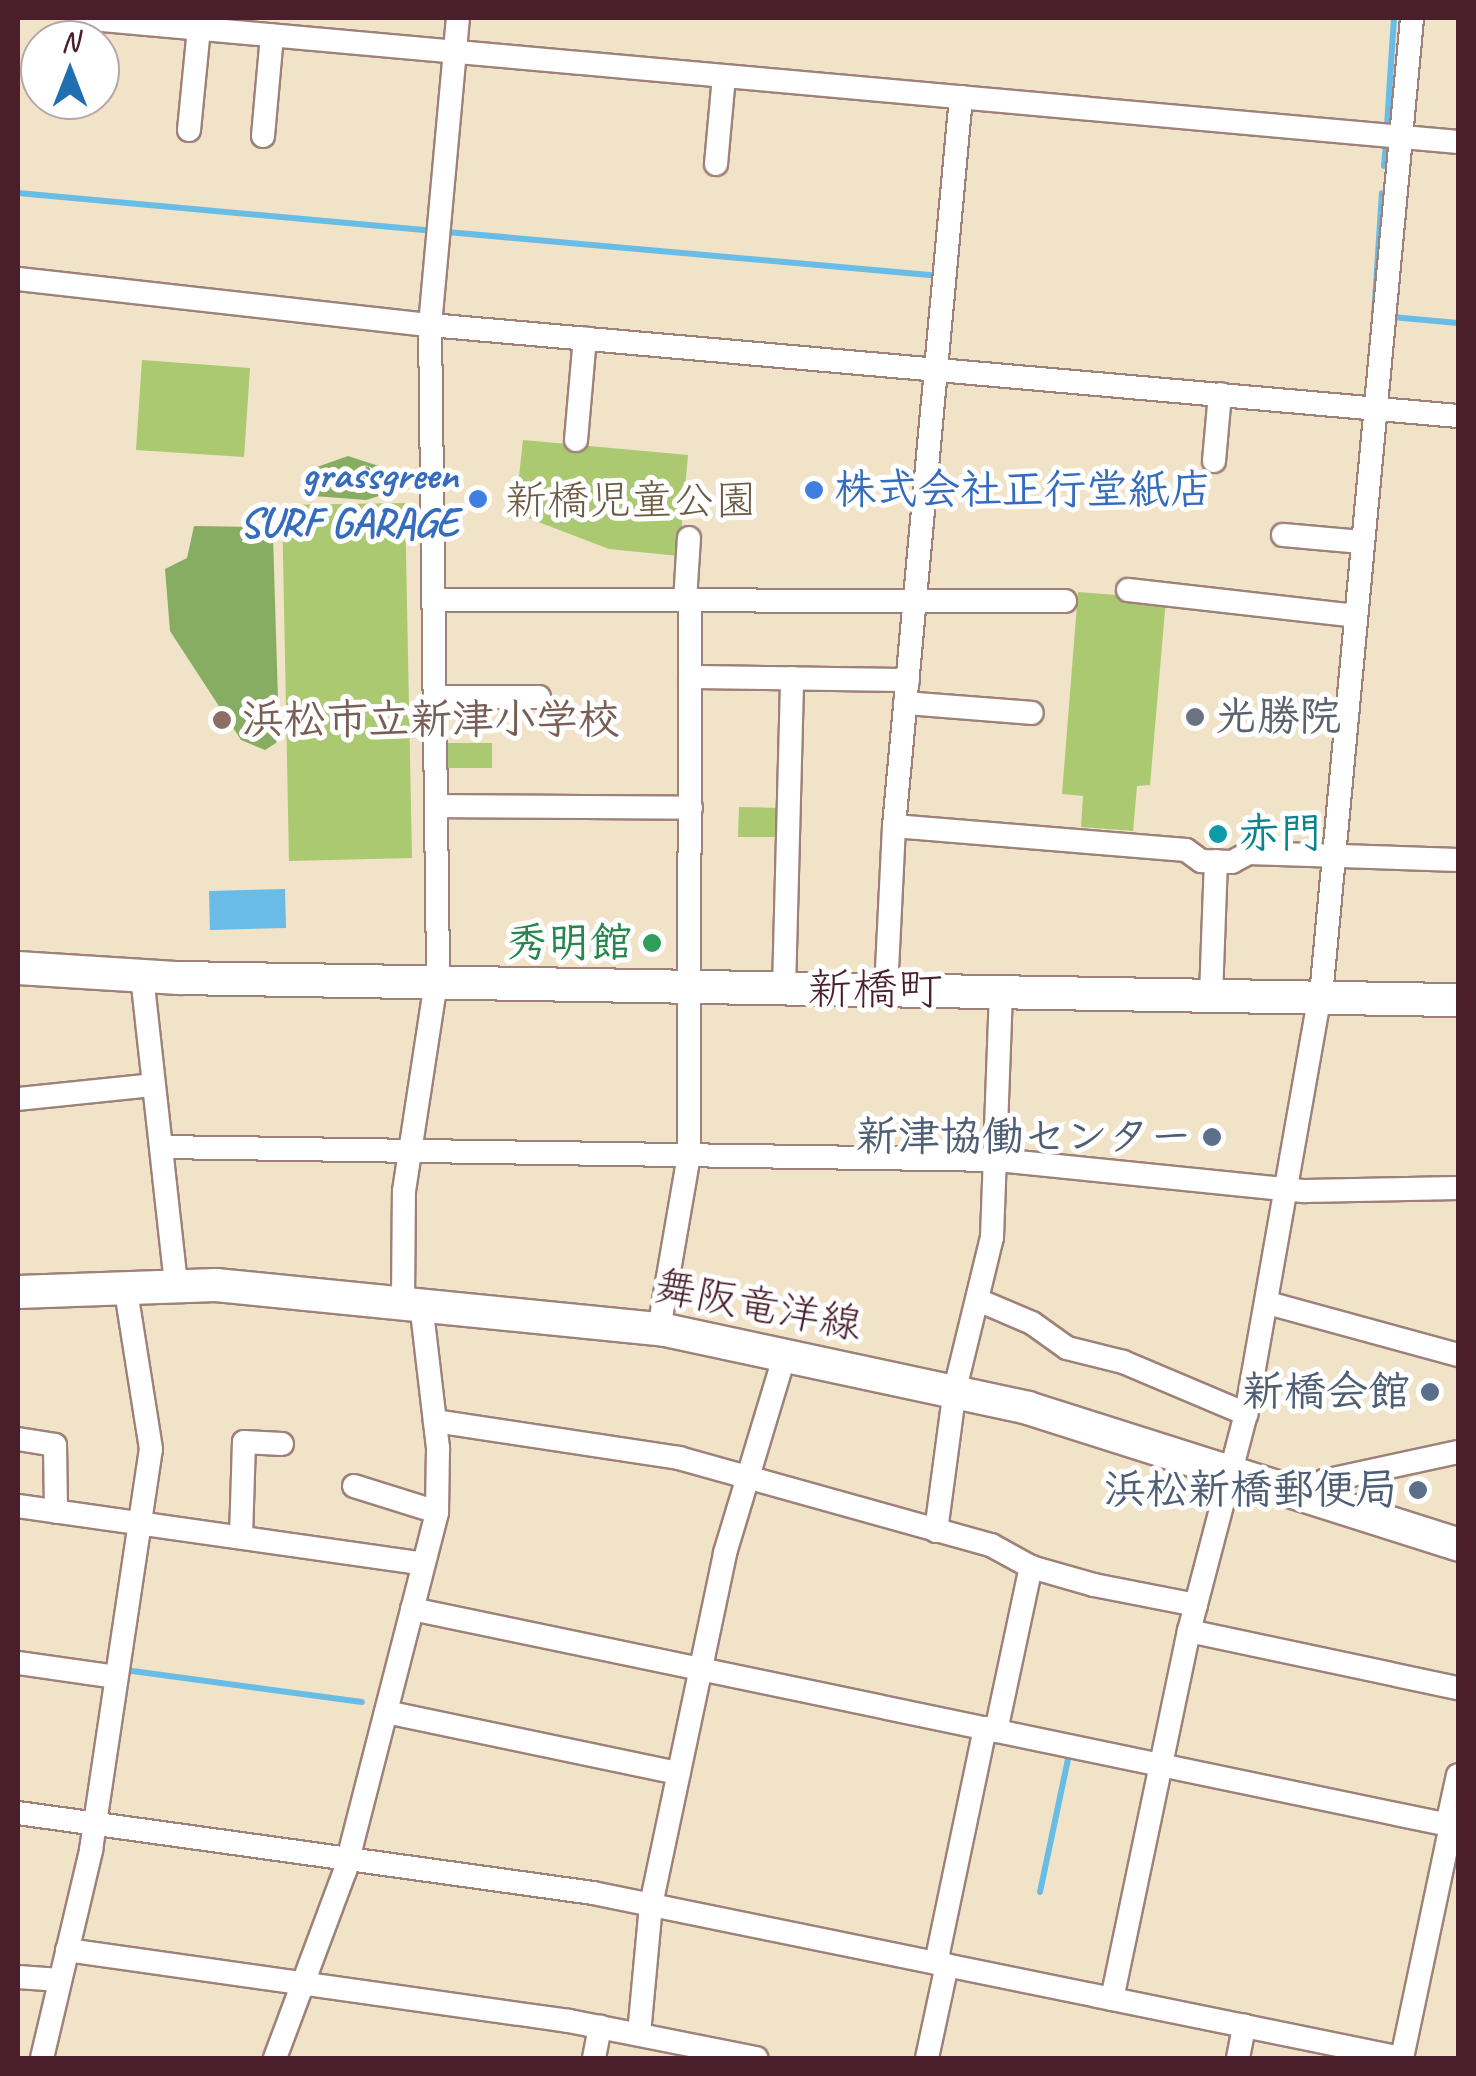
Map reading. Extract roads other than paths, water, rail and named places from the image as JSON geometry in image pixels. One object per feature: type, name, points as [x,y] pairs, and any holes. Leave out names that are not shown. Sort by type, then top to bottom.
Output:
[{"type":"main road","points":[[18,968],[142,976],[1458,1000]]},
{"type":"main road","name":"舞阪竜洋線","points":[[18,1292],[176,1283],[412,1302],[658,1329],[955,1389],[1458,1544]]},
{"type":"street","points":[[80,18],[1458,142]]},
{"type":"street","points":[[275,2058],[348,1858],[436,1512],[435,1421],[412,1302],[402,1211],[438,982],[430,325],[458,18]]},
{"type":"street","points":[[1112,1999],[1189,1632],[1246,1414],[1290,1189],[1319,998],[1412,18]]},
{"type":"street","points":[[189,130],[199,28]]},
{"type":"street","points":[[263,136],[272,35]]},
{"type":"street","points":[[716,164],[724,76]]},
{"type":"street","points":[[886,990],[894,826],[960,97]]},
{"type":"street","points":[[18,279],[430,325],[1458,416]]},
{"type":"street","points":[[576,440],[585,338]]},
{"type":"street","points":[[1214,461],[1220,394]]},
{"type":"street","points":[[1283,535],[1362,542]]},
{"type":"street","points":[[658,1329],[689,1155],[692,987],[689,538]]},
{"type":"street","points":[[1128,590],[1356,616]]},
{"type":"street","points":[[434,600],[1065,601]]},
{"type":"street","points":[[690,677],[792,678],[907,691],[1032,713]]},
{"type":"street","points":[[784,988],[792,678]]},
{"type":"street","points":[[435,697],[538,697]]},
{"type":"street","points":[[436,806],[691,808]]},
{"type":"street","points":[[894,826],[1186,850],[1216,861],[1248,853],[1458,860]]},
{"type":"street","points":[[1211,996],[1216,861]]},
{"type":"street","points":[[142,976],[176,1283]]},
{"type":"street","points":[[936,1531],[955,1389],[992,1237],[998,1160],[1001,992]]},
{"type":"street","points":[[18,1100],[154,1085]]},
{"type":"street","points":[[161,1147],[998,1160],[1290,1189],[1458,1188]]},
{"type":"street","points":[[42,2058],[95,1824],[151,1429],[126,1284]]},
{"type":"street","points":[[978,1300],[1032,1323],[1066,1348],[1122,1362],[1246,1414]]},
{"type":"street","points":[[1268,1302],[1458,1354]]},
{"type":"street","points":[[639,2034],[651,1905],[727,1544],[786,1354]]},
{"type":"street","points":[[435,1421],[671,1456],[991,1545],[1031,1567],[1196,1605]]},
{"type":"street","points":[[18,1439],[55,1445],[56,1512]]},
{"type":"street","points":[[240,1537],[244,1442],[282,1444]]},
{"type":"street","points":[[1312,1498],[1324,1481],[1458,1452]]},
{"type":"street","points":[[354,1486],[436,1512]]},
{"type":"street","points":[[18,1506],[424,1564]]},
{"type":"street","points":[[928,2058],[941,1964],[1031,1567]]},
{"type":"street","points":[[412,1608],[1452,1826]]},
{"type":"street","points":[[1189,1632],[1458,1688]]},
{"type":"street","points":[[18,1663],[116,1677]]},
{"type":"street","points":[[386,1712],[679,1772]]},
{"type":"street","points":[[18,1813],[651,1905],[1402,2058],[1452,1826],[1458,1774]]},
{"type":"street","points":[[68,1950],[600,2026],[756,2058]]},
{"type":"street","points":[[18,1977],[60,1980]]},
{"type":"street","points":[[594,2058],[600,2026]]},
{"type":"street","points":[[1238,2058],[1244,2026]]},
{"type":"water","points":[[285,889],[286,928],[210,930],[209,891]]},
{"type":"waterway","points":[[1387,126],[1394,18]]},
{"type":"waterway","points":[[1384,166],[1386,145]]},
{"type":"waterway","points":[[18,193],[424,230]]},
{"type":"waterway","points":[[1374,316],[1382,193]]},
{"type":"waterway","points":[[447,232],[938,276]]},
{"type":"waterway","points":[[1392,317],[1458,323]]},
{"type":"waterway","points":[[125,1670],[362,1702]]},
{"type":"waterway","points":[[1040,1892],[1069,1754]]},
{"type":"place","name":"株式会社正行堂紙店","points":[[814,490]]},
{"type":"place","name":"grassgreen SURF GARAGE","points":[[478,499]]},
{"type":"place","name":"光勝院","points":[[1195,717]]},
{"type":"place","name":"浜松市立新津小学校","points":[[222,720]]},
{"type":"place","name":"赤門","points":[[1218,834]]},
{"type":"place","name":"秀明館","points":[[652,943]]},
{"type":"place","name":"新津協働センター","points":[[1212,1137]]},
{"type":"place","name":"新橋会館","points":[[1430,1392]]},
{"type":"place","name":"浜松新橋郵便局","points":[[1418,1490]]},
{"type":"district","name":"新橋町","points":[[875,990]]},
{"type":"park label","name":"新橋児童公園","points":[[631,501]]}]
